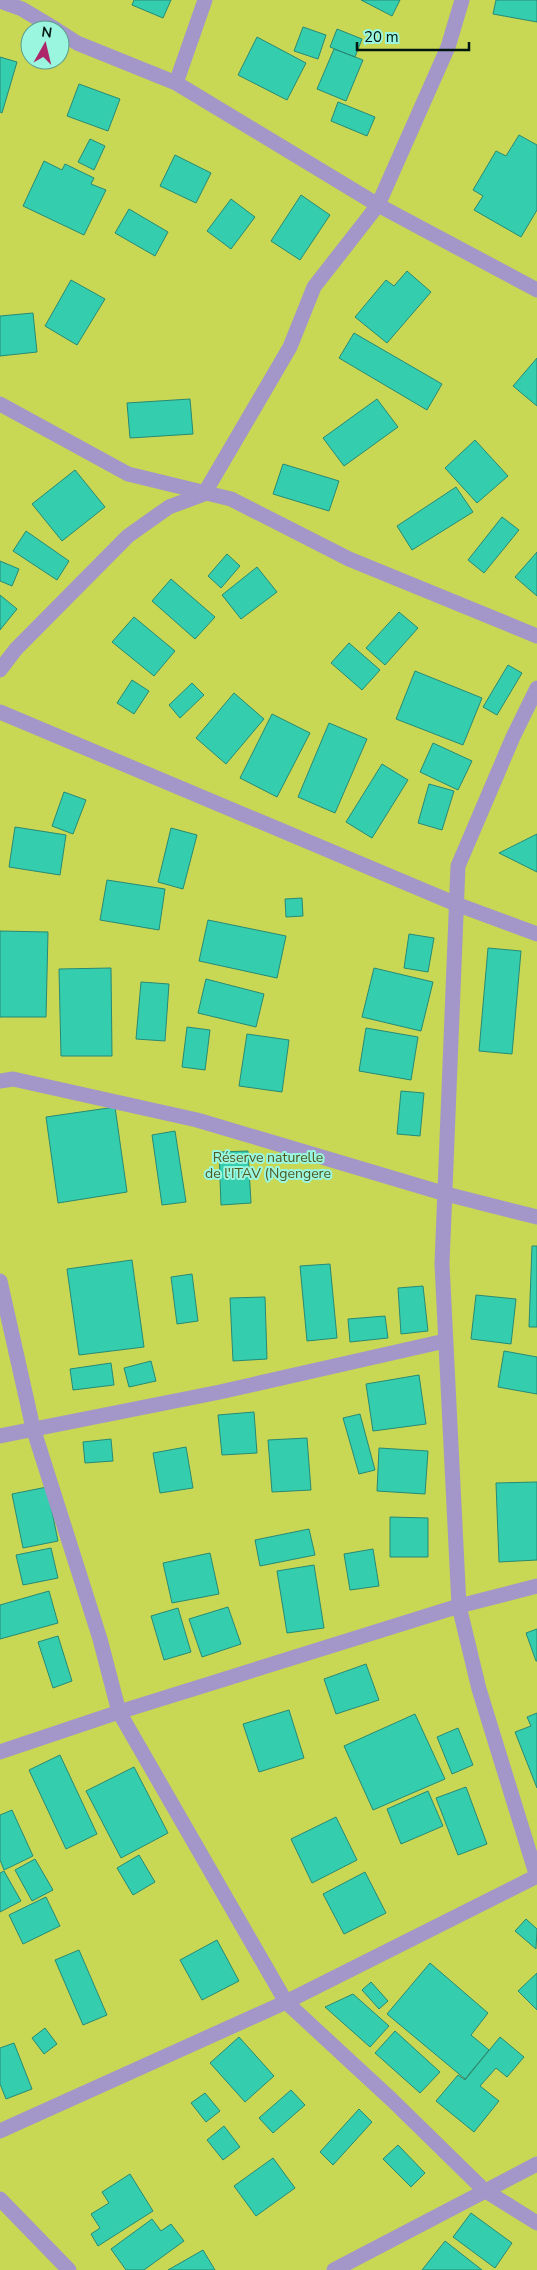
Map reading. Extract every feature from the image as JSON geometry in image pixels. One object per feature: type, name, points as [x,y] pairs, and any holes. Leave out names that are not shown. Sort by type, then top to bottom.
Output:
[{"type":"street","points":[[176,83],[205,0]]},
{"type":"street","points":[[0,670],[16,649],[128,536],[169,507],[204,494],[290,348],[314,287],[378,205],[448,47],[462,0]]},
{"type":"street","points":[[0,1],[22,8],[41,20]]},
{"type":"street","points":[[70,38],[176,83],[378,205],[537,290]]},
{"type":"street","points":[[0,404],[128,474],[204,494],[231,499],[349,559],[537,636]]},
{"type":"street","points":[[0,2131],[286,2002],[537,1876],[479,1689],[459,1606],[442,1264],[458,866],[513,737],[537,688]]},
{"type":"street","points":[[0,712],[456,904],[537,934]]},
{"type":"street","points":[[0,1081],[13,1079],[196,1120],[446,1194],[537,1217]]},
{"type":"street","points":[[0,1281],[33,1428],[100,1639],[119,1712],[286,2002],[392,2100],[484,2190],[537,2223]]},
{"type":"street","points":[[0,1436],[220,1392],[445,1341]]},
{"type":"street","points":[[0,1752],[119,1712],[459,1606],[537,1586]]},
{"type":"street","points":[[334,2270],[537,2164]]},
{"type":"street","points":[[0,2199],[69,2270]]},
{"type":"green space","name":"Réserve naturelle de l'ITAV (Ngengere","points":[[0,0],[537,0],[537,2270],[0,2270]]},
{"type":"building","points":[[134,0],[171,0],[163,18],[132,5]]},
{"type":"building","points":[[361,0],[400,0],[392,16]]},
{"type":"building","points":[[496,0],[537,0],[537,22],[493,14]]},
{"type":"building","points":[[303,27],[326,35],[318,59],[294,51]]},
{"type":"building","points":[[337,29],[362,39],[355,57],[330,47]]},
{"type":"building","points":[[257,37],[306,63],[287,100],[238,75]]},
{"type":"building","points":[[334,49],[363,60],[346,101],[317,89]]},
{"type":"building","points":[[0,57],[17,62],[2,113],[0,112]]},
{"type":"building","points":[[79,84],[120,99],[108,131],[67,116]]},
{"type":"building","points":[[338,102],[375,117],[367,136],[331,121]]},
{"type":"building","points":[[519,135],[537,145],[537,210],[521,237],[474,210],[483,196],[473,190],[496,151],[506,156]]},
{"type":"building","points":[[90,139],[105,146],[94,170],[78,162]]},
{"type":"building","points":[[175,155],[211,173],[196,203],[160,186]]},
{"type":"building","points":[[44,161],[62,170],[65,164],[94,178],[91,184],[106,190],[84,235],[23,206]]},
{"type":"building","points":[[301,195],[330,215],[300,260],[271,241]]},
{"type":"building","points":[[231,199],[255,217],[231,249],[207,231]]},
{"type":"building","points":[[129,209],[168,232],[155,256],[115,233]]},
{"type":"building","points":[[407,271],[431,292],[387,343],[355,317],[386,280],[394,286]]},
{"type":"building","points":[[71,280],[105,299],[77,345],[45,326]]},
{"type":"building","points":[[33,313],[37,352],[0,356],[0,316]]},
{"type":"building","points":[[354,333],[442,384],[427,410],[339,358]]},
{"type":"building","points":[[537,358],[537,406],[513,386]]},
{"type":"building","points":[[190,399],[193,434],[130,438],[127,403]]},
{"type":"building","points":[[377,399],[398,427],[344,466],[323,438]]},
{"type":"building","points":[[475,440],[508,476],[477,503],[445,468]]},
{"type":"building","points":[[283,464],[339,481],[329,511],[273,494]]},
{"type":"building","points":[[75,470],[105,507],[62,541],[32,504]]},
{"type":"building","points":[[456,487],[473,512],[412,550],[397,526]]},
{"type":"building","points":[[502,517],[519,530],[484,573],[468,560]]},
{"type":"building","points":[[26,531],[69,561],[57,580],[13,551]]},
{"type":"building","points":[[537,552],[537,596],[515,577]]},
{"type":"building","points":[[227,554],[240,566],[221,588],[208,576]]},
{"type":"building","points":[[0,561],[19,569],[12,586],[0,581]]},
{"type":"building","points":[[257,567],[277,592],[241,619],[222,595]]},
{"type":"building","points":[[171,579],[215,617],[195,639],[152,601]]},
{"type":"building","points":[[0,595],[17,609],[0,630]]},
{"type":"building","points":[[399,612],[418,628],[385,665],[366,648]]},
{"type":"building","points":[[134,617],[175,651],[154,676],[112,642]]},
{"type":"building","points":[[349,643],[380,670],[362,690],[331,663]]},
{"type":"building","points":[[508,665],[522,673],[497,715],[483,707]]},
{"type":"building","points":[[415,671],[482,698],[463,745],[396,719]]},
{"type":"building","points":[[132,680],[149,691],[134,714],[117,703]]},
{"type":"building","points":[[192,683],[204,695],[180,718],[169,705]]},
{"type":"building","points":[[234,693],[264,719],[226,764],[196,738]]},
{"type":"building","points":[[272,714],[310,733],[277,797],[240,778]]},
{"type":"building","points":[[329,723],[367,739],[335,813],[298,797]]},
{"type":"building","points":[[433,743],[472,761],[458,790],[420,772]]},
{"type":"building","points":[[382,764],[408,780],[372,838],[346,822]]},
{"type":"building","points":[[429,784],[454,791],[442,830],[418,823]]},
{"type":"building","points":[[64,792],[86,800],[73,834],[52,826]]},
{"type":"building","points":[[15,827],[66,835],[60,875],[9,867]]},
{"type":"building","points":[[171,828],[197,835],[183,889],[158,882]]},
{"type":"building","points":[[537,834],[537,872],[499,853]]},
{"type":"building","points":[[107,880],[165,889],[159,930],[100,920]]},
{"type":"building","points":[[302,898],[303,916],[286,917],[285,899]]},
{"type":"building","points":[[208,920],[286,936],[277,978],[199,961]]},
{"type":"building","points":[[0,931],[48,932],[46,1017],[0,1017]]},
{"type":"building","points":[[409,934],[434,938],[428,972],[404,968]]},
{"type":"building","points":[[488,948],[521,951],[512,1054],[479,1051]]},
{"type":"building","points":[[111,968],[112,1056],[61,1056],[59,969]]},
{"type":"building","points":[[374,968],[433,982],[421,1031],[362,1017]]},
{"type":"building","points":[[206,979],[264,994],[256,1027],[198,1013]]},
{"type":"building","points":[[141,982],[169,984],[165,1041],[136,1039]]},
{"type":"building","points":[[187,1027],[210,1030],[205,1070],[182,1067]]},
{"type":"building","points":[[366,1028],[418,1037],[411,1080],[359,1071]]},
{"type":"building","points":[[247,1034],[289,1040],[282,1092],[239,1086]]},
{"type":"building","points":[[401,1091],[424,1093],[420,1136],[397,1134]]},
{"type":"building","points":[[115,1107],[127,1192],[58,1203],[46,1117]]},
{"type":"building","points":[[175,1131],[186,1202],[162,1205],[152,1135]]},
{"type":"building","points":[[248,1151],[251,1203],[221,1205],[219,1152]]},
{"type":"building","points":[[532,1246],[537,1246],[537,1327],[529,1327]]},
{"type":"building","points":[[132,1260],[144,1347],[79,1355],[67,1269]]},
{"type":"building","points":[[330,1264],[337,1338],[307,1341],[300,1266]]},
{"type":"building","points":[[192,1274],[198,1321],[177,1324],[171,1277]]},
{"type":"building","points":[[423,1286],[428,1331],[401,1334],[398,1288]]},
{"type":"building","points":[[476,1295],[516,1299],[511,1344],[471,1339]]},
{"type":"building","points":[[265,1297],[267,1359],[233,1361],[230,1298]]},
{"type":"building","points":[[385,1316],[388,1338],[350,1342],[348,1319]]},
{"type":"building","points":[[504,1351],[537,1357],[537,1394],[498,1387]]},
{"type":"building","points":[[151,1361],[156,1381],[129,1387],[124,1368]]},
{"type":"building","points":[[111,1363],[114,1385],[73,1390],[70,1369]]},
{"type":"building","points":[[419,1375],[426,1424],[373,1431],[366,1384]]},
{"type":"building","points":[[254,1412],[257,1453],[222,1455],[218,1415]]},
{"type":"building","points":[[360,1414],[375,1470],[359,1474],[343,1418]]},
{"type":"building","points":[[307,1438],[311,1490],[272,1492],[268,1440]]},
{"type":"building","points":[[111,1439],[113,1461],[85,1463],[83,1442]]},
{"type":"building","points":[[186,1447],[193,1488],[160,1493],[153,1453]]},
{"type":"building","points":[[379,1448],[428,1451],[425,1494],[377,1491]]},
{"type":"building","points":[[537,1482],[537,1560],[499,1562],[496,1483]]},
{"type":"building","points":[[47,1487],[58,1541],[23,1548],[12,1494]]},
{"type":"building","points":[[390,1517],[428,1518],[428,1557],[390,1557]]},
{"type":"building","points":[[309,1529],[315,1555],[260,1566],[255,1540]]},
{"type":"building","points":[[51,1548],[58,1578],[23,1585],[16,1555]]},
{"type":"building","points":[[373,1549],[379,1586],[350,1590],[344,1554]]},
{"type":"building","points":[[210,1553],[219,1594],[172,1603],[163,1563]]},
{"type":"building","points":[[314,1565],[324,1628],[287,1633],[277,1571]]},
{"type":"building","points":[[49,1591],[58,1623],[0,1639],[0,1605]]},
{"type":"building","points":[[228,1607],[241,1644],[202,1657],[189,1619]]},
{"type":"building","points":[[178,1608],[191,1652],[164,1660],[151,1616]]},
{"type":"building","points":[[537,1629],[537,1661],[536,1661],[526,1633]]},
{"type":"building","points":[[58,1636],[72,1681],[53,1688],[38,1642]]},
{"type":"building","points":[[366,1664],[379,1700],[336,1714],[324,1679]]},
{"type":"building","points":[[289,1710],[304,1758],[259,1772],[243,1724]]},
{"type":"building","points":[[537,1713],[537,1788],[515,1732],[531,1726],[527,1717]]},
{"type":"building","points":[[415,1714],[445,1779],[373,1810],[344,1746]]},
{"type":"building","points":[[458,1728],[473,1765],[452,1774],[437,1737]]},
{"type":"building","points":[[60,1755],[97,1834],[66,1849],[29,1770]]},
{"type":"building","points":[[134,1767],[168,1833],[121,1858],[86,1791]]},
{"type":"building","points":[[466,1787],[487,1844],[458,1855],[436,1798]]},
{"type":"building","points":[[428,1791],[443,1826],[401,1844],[387,1809]]},
{"type":"building","points":[[12,1810],[33,1856],[4,1870],[0,1860],[0,1815]]},
{"type":"building","points":[[336,1817],[357,1860],[312,1883],[291,1839]]},
{"type":"building","points":[[139,1855],[155,1882],[133,1895],[117,1868]]},
{"type":"building","points":[[35,1859],[53,1890],[32,1901],[15,1870]]},
{"type":"building","points":[[4,1871],[21,1901],[0,1912],[0,1873]]},
{"type":"building","points":[[365,1872],[386,1913],[344,1934],[323,1894]]},
{"type":"building","points":[[46,1897],[60,1926],[23,1944],[9,1915]]},
{"type":"building","points":[[526,1919],[537,1929],[536,1949],[515,1931]]},
{"type":"building","points":[[217,1940],[239,1981],[202,2000],[180,1960]]},
{"type":"building","points":[[79,1950],[107,2015],[83,2025],[55,1960]]},
{"type":"building","points":[[430,1963],[488,2013],[471,2035],[489,2050],[465,2079],[387,2014]]},
{"type":"building","points":[[537,1973],[537,2010],[518,1991]]},
{"type":"building","points":[[371,1982],[388,2001],[379,2009],[362,1990]]},
{"type":"building","points":[[353,1994],[389,2026],[370,2047],[325,2007]]},
{"type":"building","points":[[45,2028],[57,2044],[44,2054],[32,2038]]},
{"type":"building","points":[[395,2031],[440,2072],[420,2093],[375,2053]]},
{"type":"building","points":[[239,2037],[274,2076],[245,2102],[210,2063]]},
{"type":"building","points":[[500,2037],[524,2057],[507,2077],[496,2068],[480,2086],[499,2101],[474,2132],[436,2101],[458,2075],[465,2080]]},
{"type":"building","points":[[14,2043],[32,2089],[6,2099],[0,2084],[0,2048]]},
{"type":"building","points":[[291,2090],[305,2105],[273,2133],[259,2118]]},
{"type":"building","points":[[205,2093],[220,2111],[206,2122],[191,2103]]},
{"type":"building","points":[[359,2109],[372,2122],[333,2165],[320,2152]]},
{"type":"building","points":[[224,2126],[240,2147],[223,2160],[207,2140]]},
{"type":"building","points":[[398,2145],[425,2173],[411,2187],[383,2159]]},
{"type":"building","points":[[273,2158],[295,2188],[256,2216],[234,2186]]},
{"type":"building","points":[[130,2174],[153,2211],[98,2246],[91,2234],[100,2228],[91,2214],[109,2203],[102,2192]]},
{"type":"building","points":[[471,2213],[512,2243],[495,2268],[453,2237]]},
{"type":"building","points":[[152,2219],[161,2231],[171,2224],[184,2241],[144,2270],[126,2270],[111,2249]]},
{"type":"building","points":[[445,2241],[482,2270],[422,2270]]},
{"type":"building","points":[[203,2250],[215,2270],[168,2270]]}]
